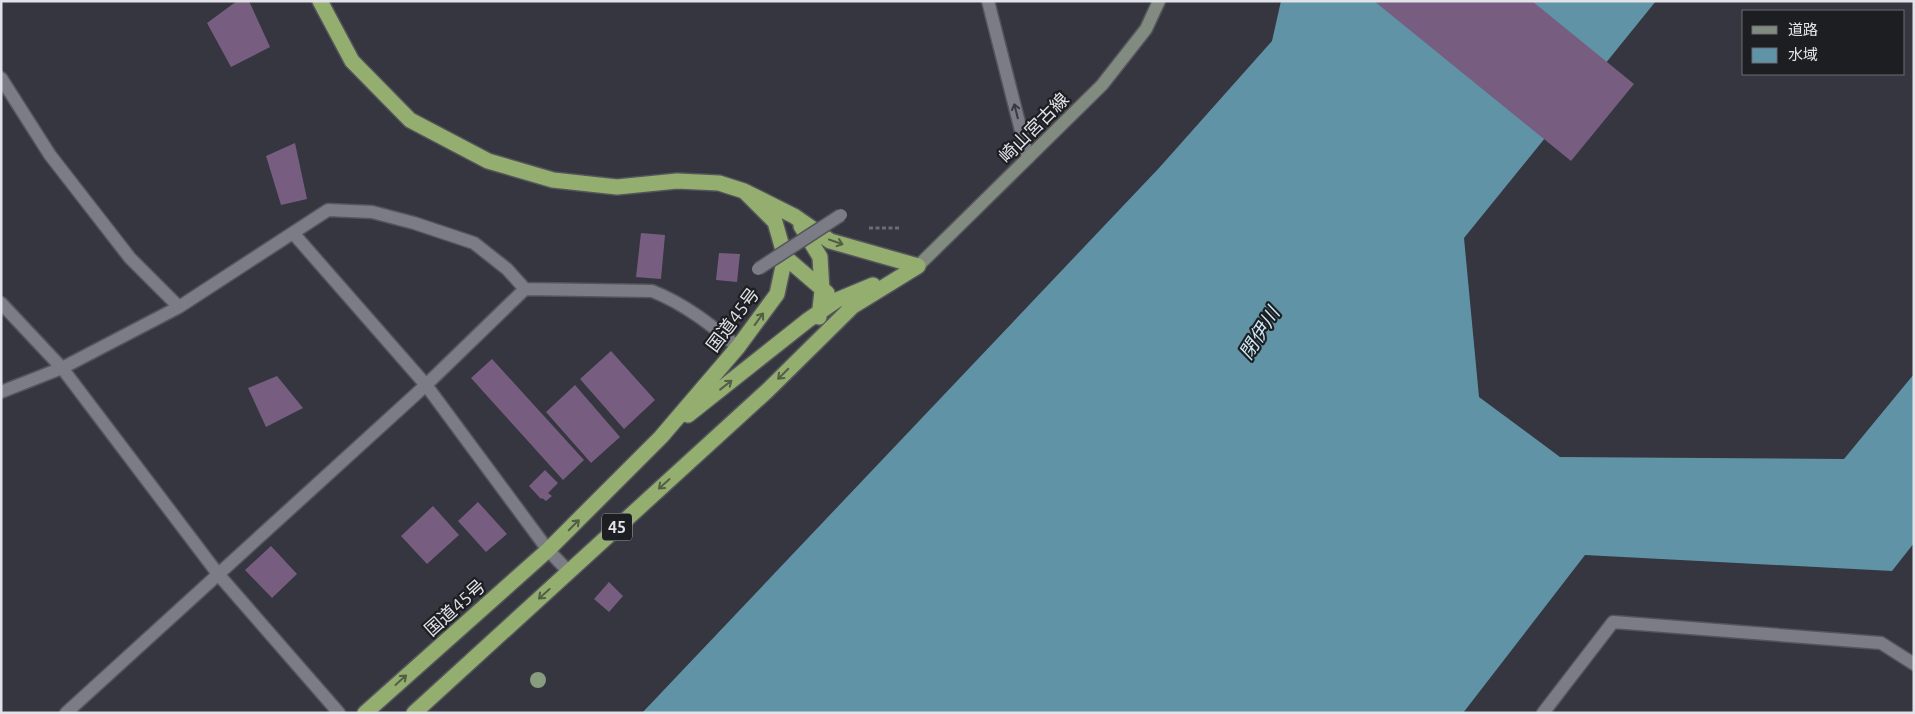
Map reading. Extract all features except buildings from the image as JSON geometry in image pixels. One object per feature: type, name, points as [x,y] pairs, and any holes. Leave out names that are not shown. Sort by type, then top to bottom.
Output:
[{"type":"highway","name":"45","points":[[320,1],[352,61],[410,120],[488,161],[553,180],[617,188],[677,181],[719,183],[744,191],[794,216],[830,241],[918,266]]},
{"type":"highway","name":"国道45号","points":[[365,713],[548,550],[661,437],[738,347],[777,294],[784,257],[775,222],[744,191]]},
{"type":"highway","points":[[794,216],[820,257],[822,290],[818,340]]},
{"type":"highway","points":[[784,257],[822,290],[837,300],[853,306]]},
{"type":"highway","name":"45","points":[[661,437],[837,300],[918,266]]},
{"type":"highway","name":"45","points":[[414,713],[768,390],[853,306],[918,266]]},
{"type":"main road","name":"崎山宮古線","points":[[918,266],[1102,85],[1146,29],[1159,1]]},
{"type":"street","points":[[988,1],[1028,158]]},
{"type":"street","points":[[1,78],[56,163],[130,258],[179,307]]},
{"type":"street","points":[[1,392],[62,368],[179,307],[328,210],[372,212],[414,223],[474,243],[507,269],[525,289]]},
{"type":"street","points":[[758,269],[841,215]]},
{"type":"street","points":[[293,233],[426,385],[548,550],[569,572]]},
{"type":"street","points":[[66,713],[426,385],[525,289],[652,291],[671,298],[699,316],[738,347]]},
{"type":"street","points":[[1,303],[62,368],[218,574],[339,713]]},
{"type":"street","points":[[1543,713],[1613,622],[1881,643],[1914,664]]},
{"type":"path","points":[[841,215],[867,228],[901,228]]},
{"type":"water","name":"閉伊川","points":[[1281,1],[1656,1],[1464,238],[1479,397],[1560,457],[1844,459],[1914,374],[1914,543],[1892,571],[1585,555],[1463,713],[642,713],[1159,168],[1272,41]]}]
